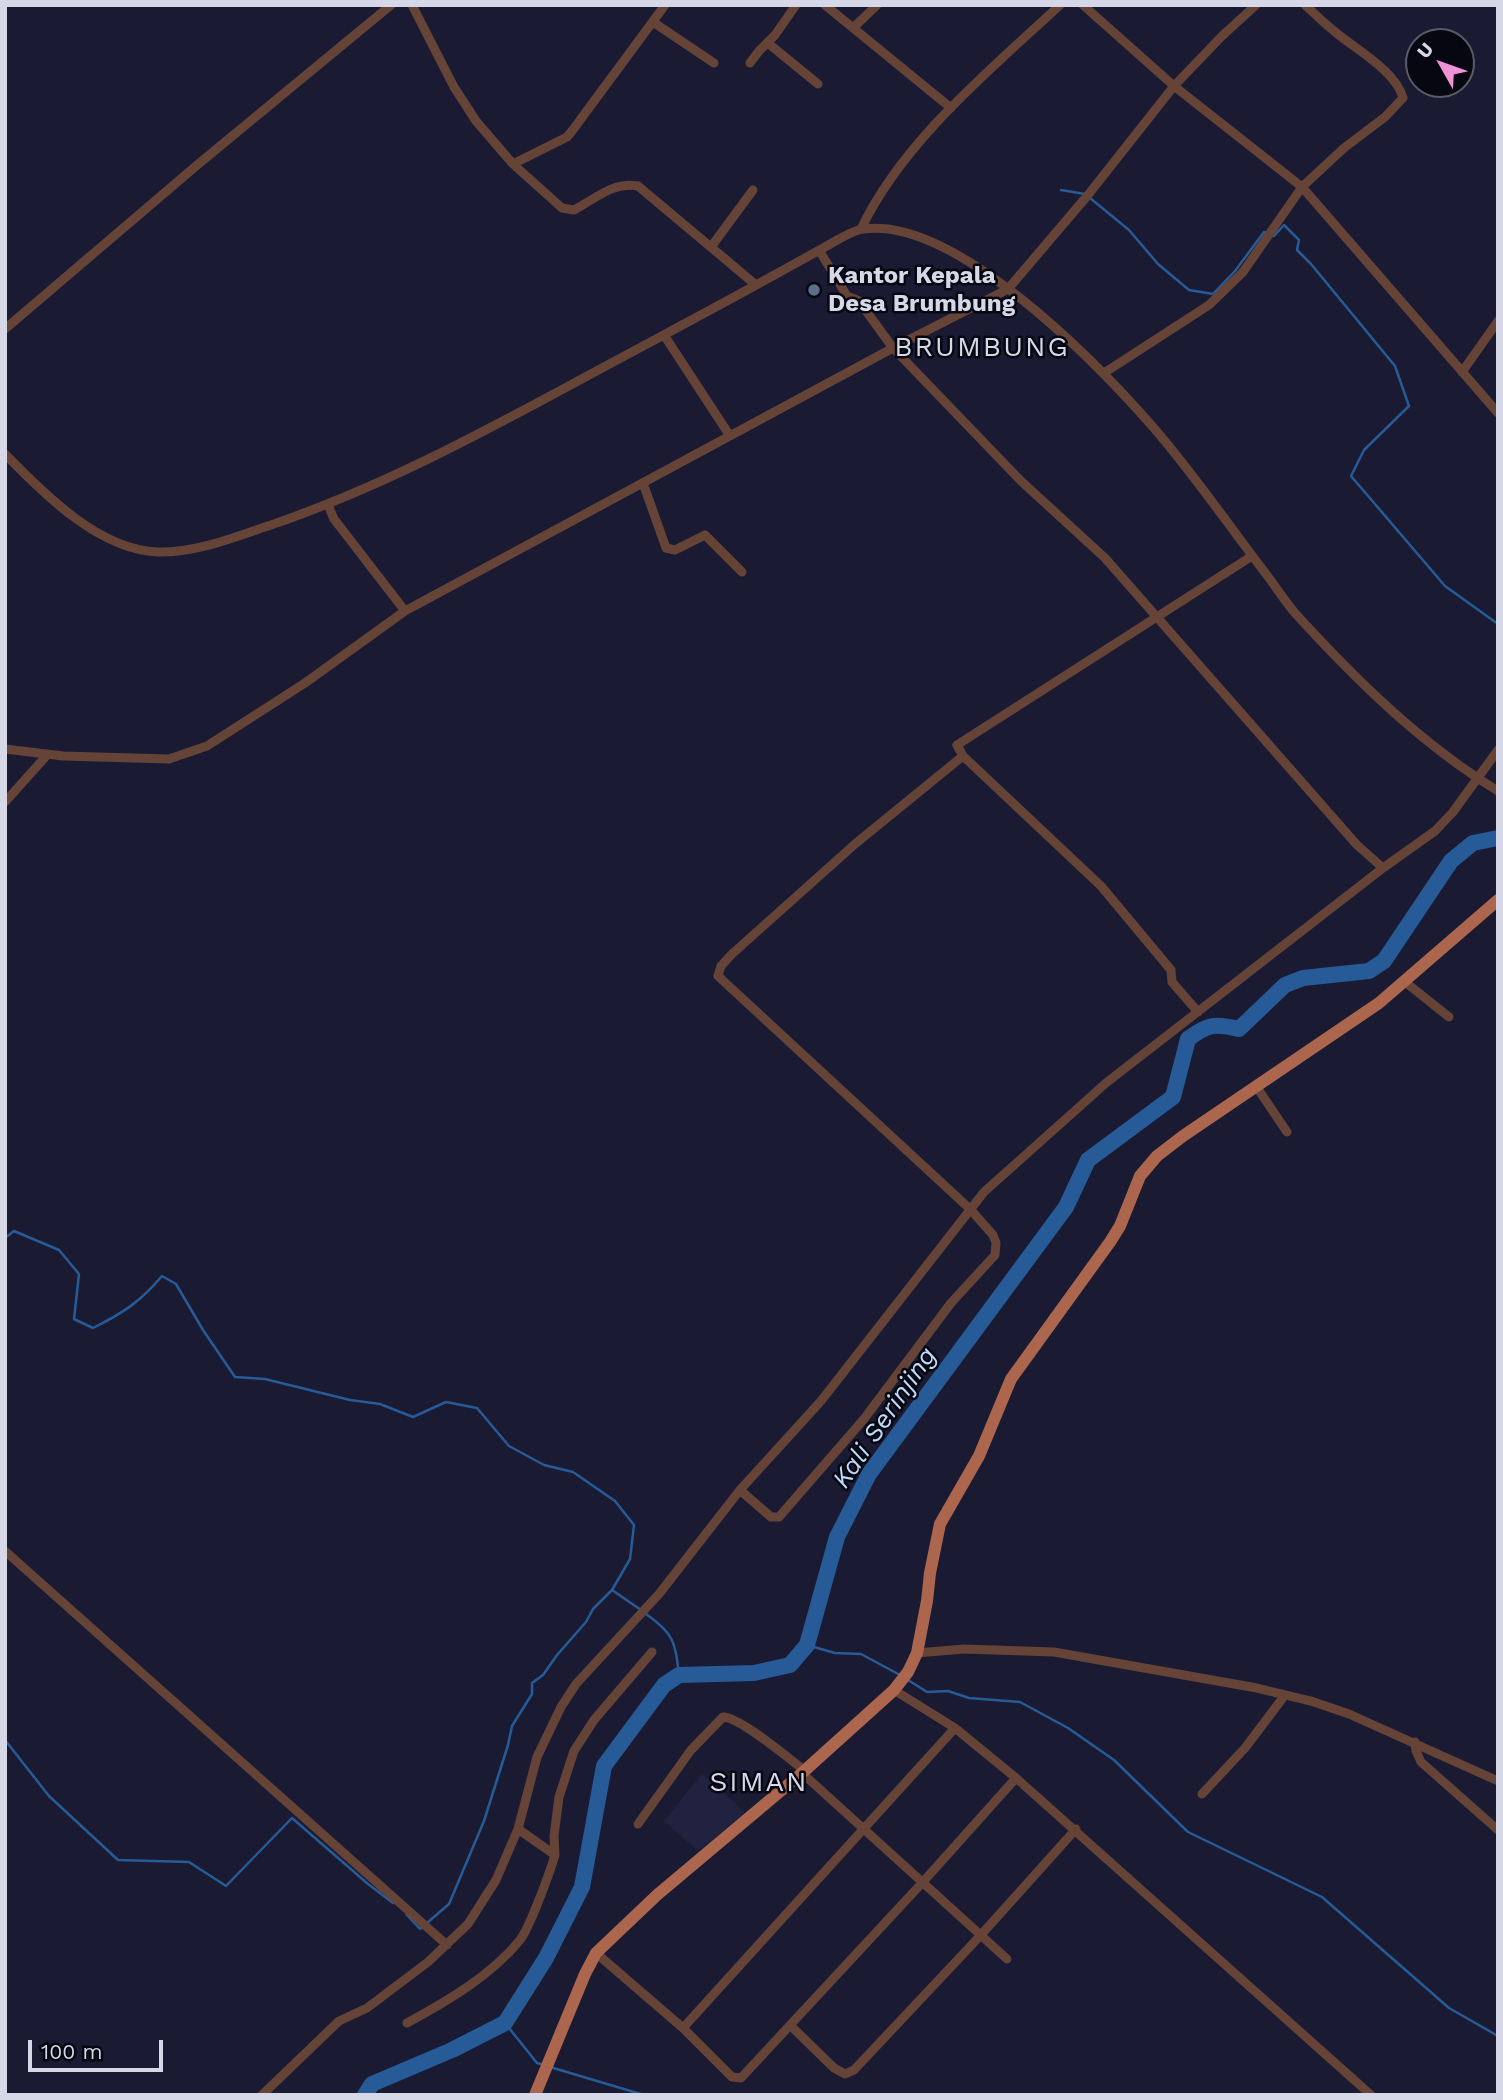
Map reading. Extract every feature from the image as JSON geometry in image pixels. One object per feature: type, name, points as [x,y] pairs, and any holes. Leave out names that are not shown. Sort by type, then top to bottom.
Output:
[{"type":"main road","points":[[537,2091],[596,1953],[657,1895],[803,1771],[896,1687],[908,1672],[917,1653],[940,1524],[979,1456],[1011,1379],[1110,1242],[1120,1226],[1140,1176],[1147,1167],[1183,1136],[1379,1003],[1498,900]]},
{"type":"street","points":[[5,329],[391,5]]},
{"type":"street","points":[[412,5],[454,87],[477,121],[513,164],[562,208],[574,211],[624,184],[638,186],[756,285]]},
{"type":"street","points":[[513,164],[567,137],[665,5]]},
{"type":"street","points":[[750,63],[758,51],[769,44],[796,5]]},
{"type":"street","points":[[824,5],[951,108]]},
{"type":"street","points":[[853,29],[877,5]]},
{"type":"street","points":[[861,229],[882,190],[951,108],[1060,5]]},
{"type":"street","points":[[1083,5],[1174,86],[1302,187],[1498,413]]},
{"type":"street","points":[[5,749],[47,754],[169,760],[190,754],[207,746],[305,682],[405,611],[892,348],[1007,289],[1087,196],[1174,86],[1256,5]]},
{"type":"street","points":[[1104,373],[1209,305],[1243,272],[1302,187],[1344,148],[1385,117],[1403,98],[1398,86],[1380,67],[1305,5]]},
{"type":"street","points":[[653,22],[713,63]]},
{"type":"street","points":[[769,44],[818,85]]},
{"type":"street","points":[[710,247],[753,190]]},
{"type":"street","points":[[5,454],[56,503],[93,530],[121,543],[156,552],[194,550],[328,506],[448,451],[861,229],[882,228],[909,233],[939,246],[985,272],[1062,333],[1104,373],[1154,428],[1293,610],[1336,656],[1428,741],[1498,791]]},
{"type":"street","points":[[819,250],[847,296],[859,301],[892,348],[1021,481],[1105,558],[1357,845],[1383,868]]},
{"type":"street","points":[[1462,372],[1498,321]]},
{"type":"street","points":[[664,335],[730,436]]},
{"type":"street","points":[[643,483],[666,548],[675,550],[705,535],[742,572]]},
{"type":"street","points":[[328,506],[344,532],[405,611]]},
{"type":"street","points":[[1198,1012],[1172,982],[1171,970],[1101,886],[963,756],[957,745],[1252,556]]},
{"type":"street","points":[[262,2095],[339,2021],[367,2008],[428,1962],[468,1924],[490,1893],[518,1829],[537,1757],[561,1707],[585,1673],[635,1621],[740,1490],[821,1401],[984,1192],[1106,1083],[1383,868],[1435,831],[1453,812],[1498,750]]},
{"type":"street","points":[[5,802],[47,754]]},
{"type":"street","points":[[740,1490],[771,1517],[779,1517],[864,1419],[951,1303],[995,1255],[996,1243],[993,1235],[970,1209],[718,976],[732,954],[855,844],[963,756]]},
{"type":"street","points":[[1405,982],[1450,1017]]},
{"type":"street","points":[[1256,1086],[1287,1132]]},
{"type":"street","points":[[5,1551],[447,1945]]},
{"type":"street","points":[[917,1653],[964,1650],[1054,1652],[1210,1678],[1285,1695],[1349,1714],[1498,1781]]},
{"type":"street","points":[[407,2023],[450,2000],[498,1963],[522,1938],[555,1855],[554,1836],[559,1797],[574,1751],[594,1720],[652,1651]]},
{"type":"street","points":[[896,1687],[955,1728],[1076,1829],[1371,2095]]},
{"type":"street","points":[[1202,1794],[1245,1748],[1285,1695]]},
{"type":"street","points":[[638,1824],[691,1750],[723,1717],[730,1717],[803,1771],[1007,1959]]},
{"type":"street","points":[[683,2028],[955,1728]]},
{"type":"street","points":[[1415,1742],[1421,1762],[1498,1830]]},
{"type":"street","points":[[596,1953],[683,2028],[732,2077],[738,2079],[748,2072],[791,2026],[1016,1778]]},
{"type":"street","points":[[518,1829],[555,1855]]},
{"type":"street","points":[[791,2026],[834,2068],[841,2073],[849,2073],[980,1936],[1076,1829]]},
{"type":"shaded area","points":[[702,1774],[746,1813],[698,1851],[664,1821]]},
{"type":"waterway","points":[[1061,190],[1085,194]]},
{"type":"waterway","points":[[1090,198],[1129,230],[1158,264],[1189,290],[1213,294],[1235,271],[1264,232],[1274,236],[1284,225],[1299,240],[1297,250],[1395,366],[1409,406],[1364,450],[1351,476],[1445,586],[1498,624]]},
{"type":"waterway","name":"Kali Serinjing","points":[[365,2095],[372,2084],[452,2050],[505,2023],[546,1958],[582,1887],[604,1766],[664,1685],[679,1675],[754,1673],[790,1665],[807,1645],[837,1537],[869,1474],[1066,1207],[1088,1160],[1173,1097],[1188,1039],[1212,1026],[1239,1029],[1285,985],[1303,978],[1369,971],[1384,961],[1451,861],[1473,843],[1498,838]]},
{"type":"waterway","points":[[5,1238],[14,1231],[59,1250],[79,1274],[74,1319],[93,1328],[131,1306],[162,1276],[176,1284],[235,1377],[265,1379],[350,1400],[380,1404],[413,1417],[446,1402],[477,1408],[509,1446],[544,1465],[573,1472],[615,1501],[634,1525],[630,1559],[612,1590],[641,1610]]},
{"type":"waterway","points":[[406,1914],[420,1929],[449,1904],[484,1821],[512,1726],[532,1694],[532,1683],[543,1675],[586,1622],[593,1609],[612,1590]]},
{"type":"waterway","points":[[646,1614],[672,1639],[679,1675]]},
{"type":"waterway","points":[[807,1645],[835,1653],[861,1654],[900,1675]]},
{"type":"waterway","points":[[908,1680],[927,1692],[948,1691],[969,1698],[1020,1702],[1068,1728],[1114,1760],[1188,1832],[1322,1897],[1449,2008],[1498,2036]]},
{"type":"waterway","points":[[5,1740],[49,1796],[118,1860],[189,1862],[226,1886],[292,1818],[393,1903]]},
{"type":"waterway","points":[[505,2023],[537,2063],[544,2065]]},
{"type":"waterway","points":[[550,2067],[644,2095]]},
{"type":"place","name":"Kantor Kepala Desa Brumbung","points":[[814,290]]},
{"type":"district","name":"BRUMBUNG","points":[[982,348]]},
{"type":"district","name":"SIMAN","points":[[759,1783]]}]
